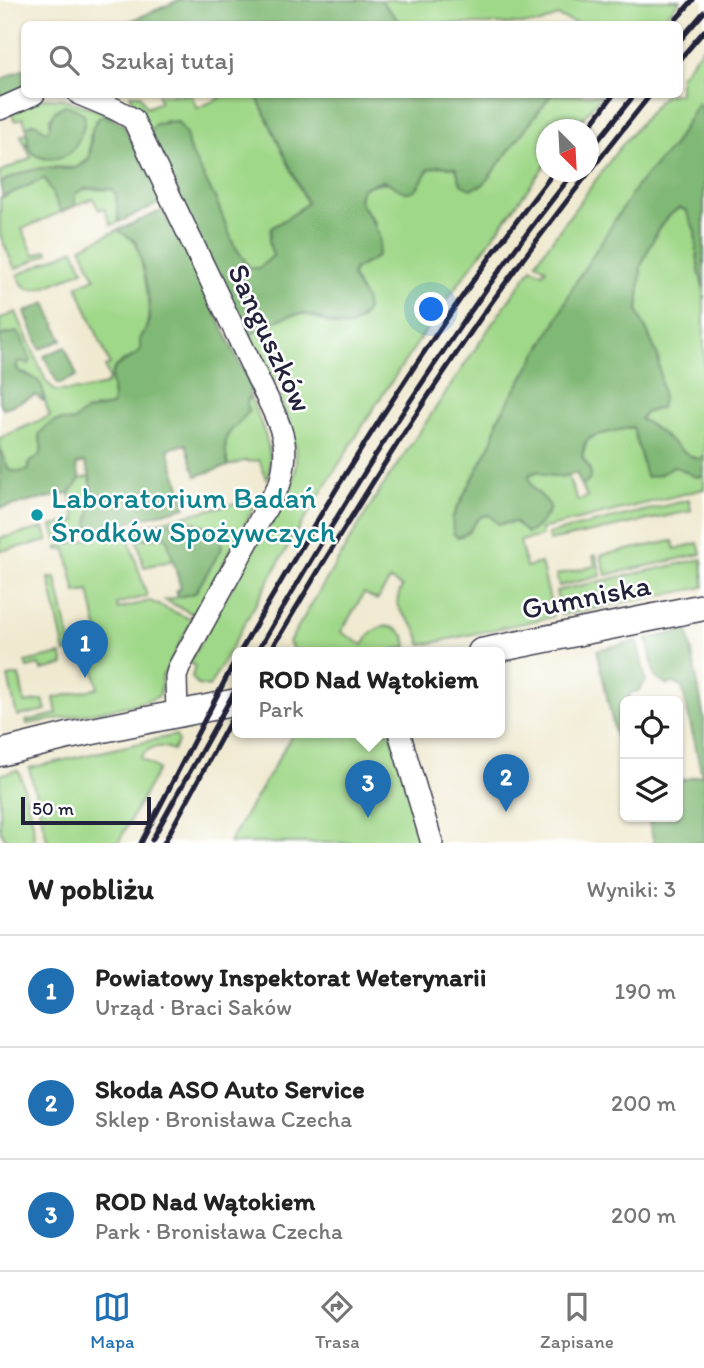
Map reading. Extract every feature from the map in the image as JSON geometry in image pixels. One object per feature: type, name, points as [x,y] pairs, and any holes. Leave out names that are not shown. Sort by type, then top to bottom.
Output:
[{"type":"street","points":[[0,109],[25,98]]},
{"type":"street","points":[[89,98],[115,108],[133,119]]},
{"type":"street","name":"Sanguszków","points":[[122,98],[275,414],[286,443],[285,464],[280,483],[179,667],[176,677],[177,713]]},
{"type":"street","name":"Gumniska","points":[[505,647],[704,607]]},
{"type":"street","points":[[0,753],[68,736],[232,703]]},
{"type":"street","points":[[401,738],[432,843]]},
{"type":"green space","points":[[179,0],[380,0],[399,21],[131,21]]},
{"type":"green space","points":[[380,0],[680,0],[662,21],[570,21],[557,16],[546,21],[399,21]]},
{"type":"green space","points":[[704,46],[704,116],[697,104],[673,146],[638,185],[574,285],[554,325],[498,419],[493,440],[452,518],[489,515],[502,524],[515,522],[527,533],[548,514],[529,480],[529,475],[538,471],[545,475],[568,477],[578,501],[587,497],[582,486],[589,480],[590,472],[582,457],[587,441],[596,435],[634,427],[645,413],[650,337],[638,313],[641,266],[658,229],[679,208],[686,210],[695,231],[699,272],[704,289],[704,489],[541,529],[542,536],[520,541],[526,567],[541,563],[552,617],[422,645],[416,630],[398,606],[402,587],[390,580],[377,600],[364,593],[341,632],[363,645],[374,631],[391,627],[404,636],[407,647],[292,647],[289,642],[377,495],[532,268],[543,273],[546,269],[536,262],[594,182],[599,182],[599,176],[617,151],[661,98],[683,98],[683,72]]},
{"type":"green space","points":[[21,70],[21,92],[0,102],[0,80]]},
{"type":"green space","points":[[45,98],[63,99],[112,115],[90,136],[89,158],[76,168],[50,167],[0,183],[0,172],[31,158],[21,135],[29,132],[27,144],[74,147],[85,124],[50,118],[50,128],[46,131],[34,123],[26,127],[23,118],[15,121],[11,112]]},
{"type":"green space","points":[[131,98],[142,98],[147,108],[160,102],[159,98],[192,98],[197,108],[221,98],[257,98],[307,203],[271,228],[269,242],[273,256],[259,268],[250,268],[234,245],[189,149],[186,134],[178,122],[165,121],[149,134]]},
{"type":"green space","points":[[257,98],[549,98],[483,185],[470,189],[461,184],[456,168],[440,166],[429,169],[418,187],[412,191],[403,191],[384,181],[375,182],[362,189],[359,198],[380,239],[377,257],[354,270],[352,277],[365,299],[367,309],[359,320],[344,327],[311,315],[294,315],[246,337],[149,134],[155,124],[178,122],[186,134],[189,149],[216,200],[234,245],[250,268],[259,268],[273,256],[269,242],[271,228],[307,203]]},
{"type":"green space","points":[[549,98],[600,98],[582,119],[536,119],[536,178],[443,305],[377,403],[291,541],[209,687],[198,685],[192,677],[195,666],[189,663],[286,498],[295,473],[293,436],[279,400],[286,390],[280,380],[270,383],[246,337],[273,322],[296,314],[312,316],[335,326],[361,320],[367,309],[365,299],[352,277],[354,270],[377,257],[375,222],[362,206],[359,198],[362,189],[383,183],[416,188],[429,169],[440,166],[456,168],[461,184],[483,185]]},
{"type":"green space","points":[[698,103],[704,116],[704,289],[699,272],[695,231],[686,210],[679,208],[658,229],[641,266],[638,312],[658,356],[663,399],[660,408],[645,413],[640,419],[692,456],[699,459],[704,456],[704,476],[696,477],[674,466],[659,475],[646,477],[633,427],[602,434],[587,440],[585,444],[582,457],[589,468],[590,476],[582,486],[576,473],[557,476],[538,471],[529,475],[532,486],[550,507],[534,529],[527,533],[515,522],[498,524],[489,515],[479,518],[467,533],[457,537],[453,533],[452,518],[493,440],[498,419],[554,325],[574,285],[637,185],[673,146]]},
{"type":"green space","points":[[65,105],[84,115],[83,130],[78,142],[68,154],[59,157],[49,159],[35,155],[29,146],[26,127],[34,123],[46,131],[50,128],[53,114]]},
{"type":"green space","points":[[104,115],[123,124],[155,185],[160,203],[119,222],[116,194],[112,189],[86,188],[75,194],[75,206],[61,212],[45,178],[3,197],[0,183],[13,177],[36,169],[68,169],[85,163],[89,158],[94,125],[97,119]]},
{"type":"green space","points":[[45,178],[61,212],[22,229],[34,255],[47,250],[49,253],[15,269],[0,235],[0,198]]},
{"type":"green space","points":[[81,189],[115,190],[119,222],[111,225],[104,208],[99,210],[93,198],[75,206],[75,194]]},
{"type":"green space","points":[[163,210],[170,225],[174,225],[251,387],[247,404],[249,411],[226,438],[228,466],[196,476],[186,444],[168,449],[186,507],[92,531],[88,524],[93,500],[85,462],[76,465],[80,479],[70,493],[0,508],[0,449],[9,470],[29,470],[29,463],[42,452],[39,434],[51,423],[61,420],[72,422],[86,411],[112,406],[113,371],[140,351],[140,339],[149,317],[146,284],[136,242],[118,230]]},
{"type":"green space","points":[[118,230],[136,242],[145,276],[148,317],[146,328],[141,335],[140,351],[113,371],[112,406],[95,408],[72,422],[62,420],[51,423],[39,434],[42,452],[29,463],[30,470],[9,470],[0,449],[0,438],[50,416],[40,384],[19,372],[16,366],[18,362],[23,360],[26,364],[8,333],[0,336],[0,319],[16,312],[46,381],[55,391],[82,390],[106,385],[109,379],[105,367],[110,365],[77,286],[95,278],[81,247]]},
{"type":"green space","points":[[74,249],[83,270],[55,283],[40,289],[28,289],[17,275]]},
{"type":"green space","points":[[46,303],[62,340],[40,349],[25,312]]},
{"type":"green space","points":[[16,332],[21,337],[31,361],[29,364],[18,362],[16,367],[19,372],[38,381],[43,389],[43,401],[36,395],[3,409],[0,402],[0,336]]},
{"type":"green space","points":[[65,347],[77,376],[58,384],[44,356]]},
{"type":"green space","points":[[249,394],[268,447],[270,469],[267,480],[259,460],[247,460],[228,466],[226,439],[243,419]]},
{"type":"green space","points":[[90,476],[93,500],[88,524],[92,531],[56,540],[52,526],[76,521],[70,493],[80,479]]},
{"type":"green space","points":[[689,500],[691,511],[549,541],[548,534]]},
{"type":"green space","points":[[245,501],[254,507],[195,615],[165,600],[195,593],[181,520],[134,533],[133,528]]},
{"type":"green space","points":[[181,520],[201,524],[213,530],[222,548],[195,593],[178,597],[176,590],[181,589],[167,538],[162,536],[137,540],[134,533]]},
{"type":"green space","points":[[44,528],[48,541],[0,551],[0,538]]},
{"type":"green space","points":[[126,530],[147,596],[117,604],[118,609],[150,601],[192,620],[162,677],[160,695],[137,704],[27,724],[26,721],[57,714],[54,698],[98,688],[87,640],[99,637],[89,591],[76,593],[66,549],[58,550],[57,547]]},
{"type":"green space","points":[[162,536],[167,538],[174,560],[144,567],[137,540]]},
{"type":"green space","points":[[673,541],[675,549],[698,543],[701,554],[606,575],[601,555]]},
{"type":"green space","points":[[596,555],[601,576],[559,586],[556,575],[595,566],[593,556]]},
{"type":"green space","points":[[702,559],[704,587],[561,615],[556,591]]},
{"type":"green space","points":[[49,578],[56,578],[72,651],[65,653]]},
{"type":"green space","points":[[688,630],[704,719],[704,843],[654,843],[649,822],[683,822],[683,780],[702,775],[682,687],[674,683],[667,685],[655,677],[647,639]]},
{"type":"green space","points":[[637,641],[646,681],[638,691],[630,693],[629,696],[620,696],[620,742],[616,739],[597,650]]},
{"type":"green space","points":[[61,654],[64,665],[41,670],[39,665],[27,668],[25,662]]},
{"type":"green space","points":[[19,675],[25,703],[43,700],[46,710],[17,716],[8,677]]},
{"type":"green space","points":[[176,735],[178,742],[173,750],[155,747],[140,758],[158,769],[118,843],[48,843],[29,768]]},
{"type":"green space","points":[[290,738],[392,738],[424,843],[229,843]]},
{"type":"green space","points":[[17,770],[33,823],[34,843],[8,843],[0,830],[0,775]]},
{"type":"railway","points":[[675,21],[693,0]]},
{"type":"railway","points":[[683,36],[704,12]]},
{"type":"railway","points":[[683,56],[704,31]]},
{"type":"railway","points":[[595,119],[611,98]]},
{"type":"railway","points":[[599,139],[632,98]]},
{"type":"railway","points":[[273,647],[368,490],[492,301],[648,98]]},
{"type":"railway","points":[[243,647],[388,406],[469,287],[546,182]]},
{"type":"railway","points":[[260,647],[330,528],[407,406],[488,287],[566,182]]},
{"type":"railway","points":[[141,843],[232,667]]},
{"type":"railway","points":[[152,840],[232,696]]},
{"type":"railway","points":[[164,843],[232,718]]},
{"type":"place","name":"Laboratorium Badań Środków Spożywczych","points":[[37,515]]},
{"type":"place","name":"Powiatowy Inspektorat Weterynarii","points":[[85,678]]},
{"type":"place","name":"Skoda ASO Auto Service","points":[[506,812]]},
{"type":"place","name":"ROD Nad Wątokiem","points":[[368,818]]}]
